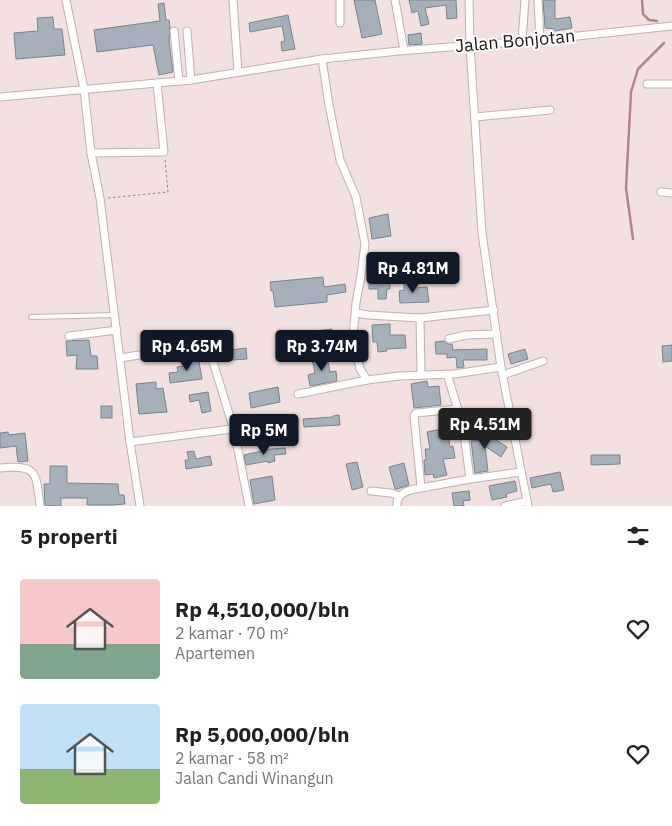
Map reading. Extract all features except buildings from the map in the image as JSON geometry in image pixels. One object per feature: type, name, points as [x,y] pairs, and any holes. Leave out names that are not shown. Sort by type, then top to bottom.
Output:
[{"type":"street","points":[[66,0],[84,89],[91,153],[100,198],[130,442],[140,506]]},
{"type":"street","points":[[234,0],[238,72]]},
{"type":"street","points":[[340,0],[340,23]]},
{"type":"street","points":[[395,0],[404,50]]},
{"type":"street","points":[[469,0],[470,45],[482,233],[501,367],[527,503],[505,506]]},
{"type":"street","points":[[522,41],[525,0]]},
{"type":"street","points":[[538,0],[540,40]]},
{"type":"street","name":"Jalan Bonjotan","points":[[0,97],[191,80],[322,59],[404,50],[540,40],[672,26]]},
{"type":"street","points":[[174,31],[179,81]]},
{"type":"street","points":[[187,31],[191,80]]},
{"type":"street","points":[[322,59],[328,105],[340,160],[356,197],[365,244],[356,303],[354,347],[360,369],[367,380]]},
{"type":"street","points":[[91,153],[164,152],[157,83]]},
{"type":"street","points":[[647,84],[672,84]]},
{"type":"street","points":[[475,117],[550,110]]},
{"type":"street","points":[[661,192],[672,193]]},
{"type":"street","points":[[356,313],[368,316],[420,318],[494,310]]},
{"type":"street","points":[[420,318],[421,375]]},
{"type":"street","points":[[69,336],[117,330]]},
{"type":"street","points":[[449,338],[466,335],[497,334]]},
{"type":"street","points":[[120,358],[198,346],[210,352],[234,430],[249,506]]},
{"type":"street","points":[[503,375],[543,361]]},
{"type":"street","points":[[298,394],[367,380],[448,374],[501,367]]},
{"type":"street","points":[[448,374],[463,426],[470,478]]},
{"type":"street","points":[[421,488],[414,416],[416,413],[458,409]]},
{"type":"street","points":[[463,426],[511,422]]},
{"type":"street","points":[[130,442],[255,426]]},
{"type":"street","points":[[0,468],[27,468],[32,470],[36,475],[40,506]]},
{"type":"street","points":[[397,506],[397,500],[403,492],[470,478],[521,472]]},
{"type":"street","points":[[371,491],[391,493],[399,496]]},
{"type":"lane","points":[[31,317],[115,315]]},
{"type":"path","points":[[100,198],[168,192],[164,152]]},
{"type":"waterway","points":[[642,0],[643,14],[649,20],[657,21]]},
{"type":"waterway","points":[[633,239],[626,188],[631,92],[638,69],[664,43]]}]
